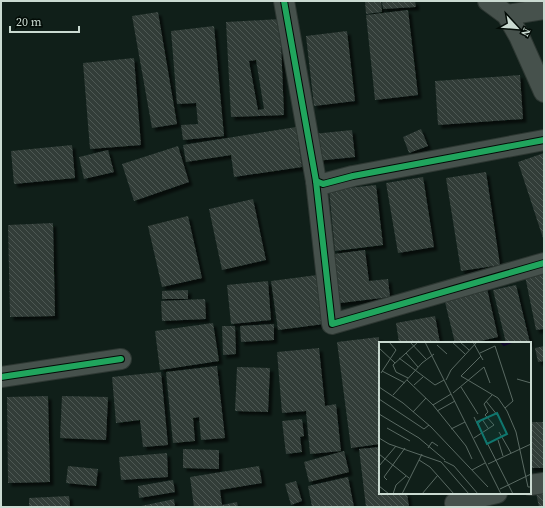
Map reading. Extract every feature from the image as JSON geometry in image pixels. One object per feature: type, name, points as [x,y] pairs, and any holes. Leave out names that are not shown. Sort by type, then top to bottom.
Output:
[{"type":"street","points":[[284,1],[316,181],[332,324],[544,263]]},
{"type":"street","points":[[488,1],[507,15],[519,36],[544,92]]},
{"type":"street","points":[[507,15],[544,9]]},
{"type":"street","points":[[316,181],[323,184],[352,176],[544,140]]},
{"type":"street","points":[[1,377],[121,359]]},
{"type":"street","points":[[531,485],[544,483]]},
{"type":"street","points":[[455,503],[493,494]]},
{"type":"building","points":[[365,1],[381,1],[382,12],[366,14]]},
{"type":"building","points":[[382,1],[415,1],[416,7],[383,9]]},
{"type":"building","points":[[408,10],[418,95],[375,100],[366,15]]},
{"type":"building","points":[[158,12],[177,124],[152,128],[132,16]]},
{"type":"building","points":[[280,19],[284,115],[231,117],[226,22]],"holes":[[[256,60],[264,109],[258,110],[249,61]]]},
{"type":"building","points":[[214,26],[224,136],[183,140],[181,125],[198,124],[196,103],[177,104],[171,31]]},
{"type":"building","points":[[347,31],[355,101],[314,106],[306,36]]},
{"type":"building","points":[[134,58],[141,145],[90,149],[83,63]]},
{"type":"building","points":[[520,75],[523,119],[438,125],[435,81]]},
{"type":"building","points":[[296,127],[302,167],[234,177],[231,155],[186,162],[183,145]]},
{"type":"building","points":[[421,129],[428,146],[409,153],[403,137]]},
{"type":"building","points":[[352,130],[355,157],[316,161],[313,134]]},
{"type":"building","points":[[72,145],[75,178],[14,184],[11,151]]},
{"type":"building","points":[[178,146],[189,182],[134,201],[122,164]]},
{"type":"building","points":[[108,150],[114,172],[84,179],[79,157]]},
{"type":"building","points":[[544,153],[544,241],[518,162]]},
{"type":"building","points":[[486,172],[500,265],[461,271],[446,178]]},
{"type":"building","points":[[423,177],[434,247],[398,253],[386,183]]},
{"type":"building","points":[[376,185],[383,245],[335,251],[329,190]]},
{"type":"building","points":[[253,199],[266,260],[222,270],[209,209]]},
{"type":"building","points":[[188,216],[202,278],[162,287],[148,226]]},
{"type":"building","points":[[53,223],[55,316],[10,317],[8,225]]},
{"type":"building","points":[[365,250],[369,281],[388,279],[390,297],[332,304],[326,255]]},
{"type":"building","points":[[544,267],[544,329],[536,330],[524,271]]},
{"type":"building","points":[[317,275],[324,324],[278,330],[271,281]]},
{"type":"building","points":[[268,281],[271,320],[231,324],[227,285]]},
{"type":"building","points":[[486,284],[498,337],[476,342],[455,342],[443,294]]},
{"type":"building","points":[[516,285],[530,342],[506,342],[493,290]]},
{"type":"building","points":[[188,290],[188,299],[162,299],[162,291]]},
{"type":"building","points":[[205,299],[206,319],[162,321],[161,301]]},
{"type":"building","points":[[435,316],[440,342],[399,342],[396,323]]},
{"type":"building","points":[[213,323],[219,361],[160,370],[155,331]]},
{"type":"building","points":[[274,324],[274,340],[241,342],[240,326]]},
{"type":"building","points":[[222,326],[235,326],[236,354],[223,355]]},
{"type":"building","points":[[379,337],[379,444],[351,448],[337,342]]},
{"type":"building","points":[[544,346],[544,361],[538,362],[535,348]]},
{"type":"building","points":[[319,348],[325,406],[336,404],[341,451],[310,454],[306,411],[282,413],[277,352]]},
{"type":"building","points":[[217,366],[225,438],[201,440],[199,417],[193,418],[195,441],[173,443],[166,372]]},
{"type":"building","points":[[237,367],[270,368],[268,412],[235,411]]},
{"type":"building","points":[[161,372],[168,445],[143,447],[140,420],[116,423],[112,377]]},
{"type":"building","points":[[48,396],[50,482],[8,483],[7,397]]},
{"type":"building","points":[[62,396],[108,397],[106,440],[60,438]]},
{"type":"building","points":[[302,419],[304,436],[300,437],[302,452],[286,454],[282,421]]},
{"type":"building","points":[[531,422],[544,422],[544,468],[531,468]]},
{"type":"building","points":[[379,447],[379,494],[407,494],[409,507],[366,507],[359,449]]},
{"type":"building","points":[[183,449],[219,450],[219,469],[183,468]]},
{"type":"building","points":[[344,451],[349,472],[309,482],[304,462]]},
{"type":"building","points":[[167,453],[168,477],[121,480],[119,457]]},
{"type":"building","points":[[68,466],[98,469],[96,486],[66,483]]},
{"type":"building","points":[[259,466],[262,483],[220,490],[222,505],[237,502],[238,507],[194,507],[190,477]]},
{"type":"building","points":[[348,477],[354,507],[312,507],[308,486]]},
{"type":"building","points":[[173,480],[175,492],[139,498],[138,486]]},
{"type":"building","points":[[296,481],[302,501],[291,505],[285,484]]},
{"type":"building","points":[[544,491],[544,507],[539,507],[536,493]]},
{"type":"building","points":[[69,496],[70,507],[29,507],[29,498]]},
{"type":"building","points":[[174,499],[175,507],[141,507],[141,506]]},
{"type":"cycle path","points":[[284,1],[316,181],[332,324],[544,263]]},
{"type":"cycle path","points":[[316,181],[323,184],[353,176],[544,140]]},
{"type":"cycle path","points":[[1,377],[121,359]]}]
